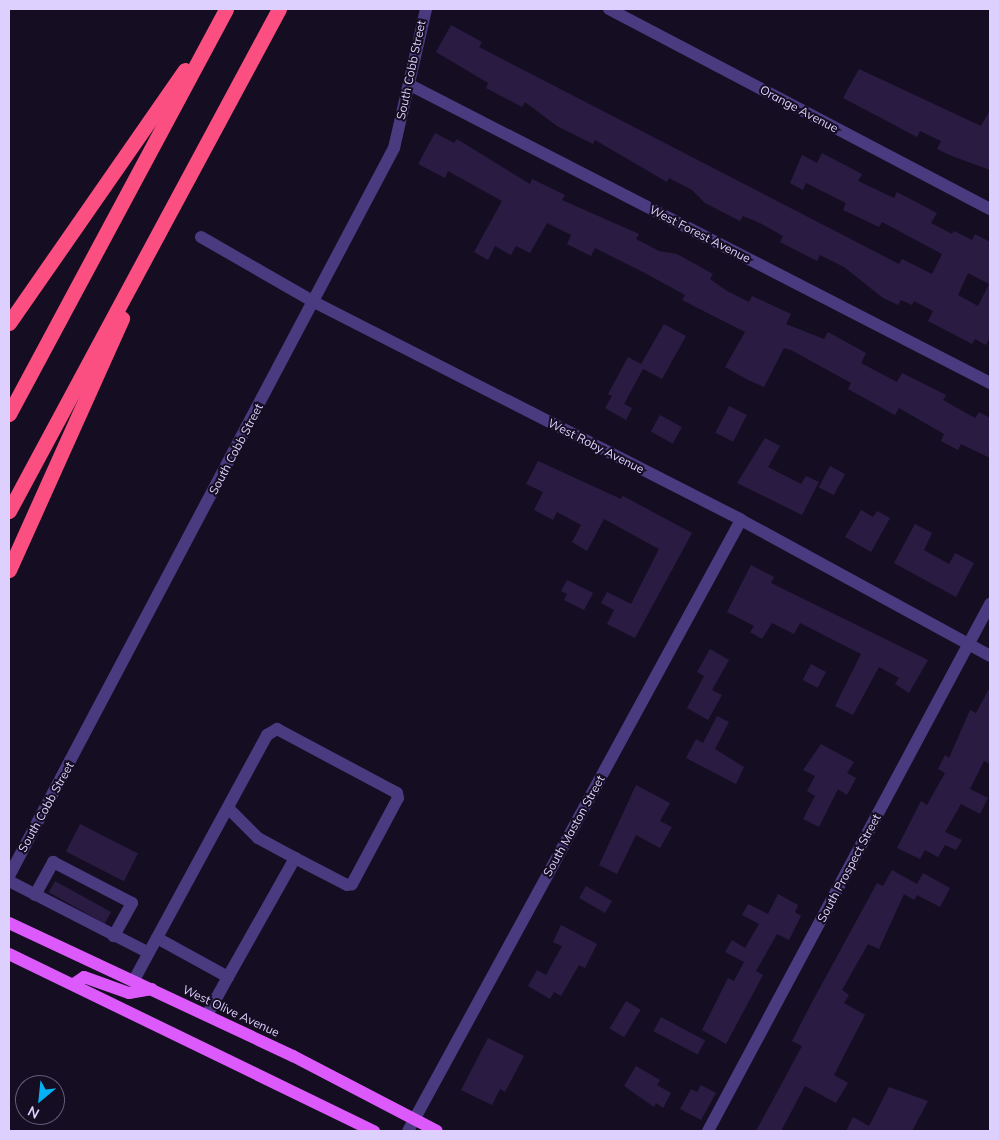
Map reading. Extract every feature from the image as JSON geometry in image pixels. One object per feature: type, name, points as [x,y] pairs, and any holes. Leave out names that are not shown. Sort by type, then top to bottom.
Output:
[{"type":"highway","points":[[9,414],[226,9]]},
{"type":"highway","points":[[9,511],[279,9]]},
{"type":"highway","points":[[9,323],[145,123],[214,31]]},
{"type":"highway","points":[[9,570],[159,229]]},
{"type":"main road","name":"West Olive Avenue","points":[[9,923],[207,1015],[437,1131]]},
{"type":"main road","points":[[9,954],[374,1131]]},
{"type":"main road","points":[[74,984],[84,977],[129,993],[152,989]]},
{"type":"street","name":"South Cobb Street","points":[[9,876],[394,148],[410,85],[413,52],[426,9]]},
{"type":"street","name":"Orange Avenue","points":[[609,9],[990,209]]},
{"type":"street","name":"West Forest Avenue","points":[[410,85],[990,384]]},
{"type":"street","name":"West Roby Avenue","points":[[201,238],[314,302],[741,520],[968,646],[990,656]]},
{"type":"street","name":"South Maston Street","points":[[408,1131],[741,520]]},
{"type":"street","name":"South Prospect Street","points":[[708,1131],[990,604]]},
{"type":"street","points":[[134,980],[267,735],[277,729],[397,793],[352,884],[347,886],[258,838],[228,808]]},
{"type":"street","points":[[207,1015],[295,858]]},
{"type":"street","points":[[35,895],[53,862],[132,903],[114,936]]},
{"type":"street","points":[[9,882],[148,953]]},
{"type":"street","points":[[156,938],[228,977]]},
{"type":"building","points":[[451,25],[482,42],[479,47],[899,264],[902,259],[932,274],[942,254],[882,222],[879,227],[843,210],[846,203],[806,183],[803,190],[790,183],[802,155],[817,163],[822,153],[862,174],[858,181],[894,198],[897,192],[937,213],[931,223],[952,234],[954,231],[972,240],[975,234],[990,242],[990,337],[986,345],[975,339],[972,344],[928,321],[933,311],[914,301],[912,305],[901,300],[898,305],[883,298],[844,267],[820,255],[817,261],[780,242],[783,236],[762,224],[743,216],[740,221],[705,203],[692,190],[669,178],[667,182],[595,140],[593,144],[557,126],[525,102],[522,107],[486,88],[488,83],[436,52]],"holes":[[[968,273],[989,284],[978,306],[958,295]]]},
{"type":"building","points":[[859,69],[981,126],[990,110],[990,170],[937,149],[941,141],[920,131],[917,137],[843,98]]},
{"type":"building","points":[[435,133],[454,143],[457,139],[530,184],[532,179],[565,195],[562,200],[639,234],[636,239],[659,251],[677,254],[713,274],[710,279],[727,291],[749,302],[752,296],[791,314],[786,324],[824,339],[828,332],[866,353],[861,363],[897,382],[902,373],[946,395],[943,400],[975,418],[979,412],[990,418],[990,458],[961,444],[958,450],[941,441],[944,434],[899,408],[895,415],[848,389],[851,383],[791,350],[784,348],[764,387],[748,380],[725,367],[745,332],[682,300],[685,295],[595,248],[591,256],[567,244],[571,235],[547,223],[530,253],[516,246],[511,255],[495,246],[488,260],[474,252],[502,201],[448,171],[445,178],[418,164]]},
{"type":"building","points":[[664,324],[686,336],[662,379],[643,369],[624,404],[632,408],[626,420],[605,408],[612,396],[608,394],[628,357],[641,364]]},
{"type":"building","points":[[729,406],[747,415],[733,442],[715,433]]},
{"type":"building","points":[[660,415],[682,427],[673,444],[651,432]]},
{"type":"building","points":[[765,438],[780,446],[768,467],[801,484],[806,476],[819,482],[802,515],[737,483]]},
{"type":"building","points":[[538,461],[621,499],[623,496],[692,533],[635,638],[607,624],[614,610],[601,603],[607,592],[631,604],[659,549],[604,519],[587,551],[572,542],[581,525],[557,512],[553,520],[534,510],[543,492],[526,484]]},
{"type":"building","points":[[830,466],[845,474],[834,495],[819,487]]},
{"type":"building","points":[[861,510],[873,517],[877,511],[890,518],[871,552],[845,537]]},
{"type":"building","points":[[915,524],[932,533],[924,550],[949,564],[955,553],[974,563],[956,597],[894,563]]},
{"type":"building","points":[[751,565],[774,577],[771,583],[928,660],[909,693],[895,684],[899,678],[879,667],[853,715],[835,706],[861,654],[800,623],[794,634],[772,623],[762,639],[750,632],[754,626],[727,612]]},
{"type":"building","points":[[567,580],[593,593],[584,610],[564,600],[567,594],[561,591]]},
{"type":"building","points":[[710,649],[729,660],[712,690],[722,695],[708,720],[687,708],[704,676],[697,672]]},
{"type":"building","points":[[811,664],[826,672],[818,688],[803,680]]},
{"type":"building","points":[[990,687],[990,764],[984,761],[970,789],[988,798],[980,814],[961,804],[945,832],[962,840],[956,850],[945,845],[938,857],[925,850],[920,859],[897,848],[921,801],[927,805],[945,773],[938,769],[945,755],[949,758],[970,710],[976,713]]},
{"type":"building","points":[[717,716],[729,722],[715,749],[744,767],[736,784],[686,758],[696,739],[703,743]]},
{"type":"building","points":[[821,744],[854,762],[847,773],[856,778],[847,795],[838,789],[819,827],[803,819],[815,796],[807,791],[815,776],[803,770]]},
{"type":"building","points":[[636,785],[670,803],[660,821],[672,827],[660,848],[636,835],[617,874],[599,865]]},
{"type":"building","points":[[80,824],[138,854],[124,881],[66,852]]},
{"type":"building","points":[[892,870],[917,884],[923,873],[950,888],[940,907],[917,895],[914,900],[904,894],[879,949],[868,944],[842,990],[849,995],[844,1003],[865,1015],[834,1075],[848,1083],[836,1103],[805,1086],[781,1131],[756,1131],[802,1046],[792,1041],[811,1004],[877,883],[883,886]]},
{"type":"building","points":[[55,881],[111,912],[105,923],[49,892]]},
{"type":"building","points":[[586,886],[612,901],[605,913],[579,898]]},
{"type":"building","points":[[778,894],[798,905],[795,912],[801,916],[789,940],[777,934],[756,971],[763,975],[726,1044],[702,1030],[728,978],[734,981],[744,962],[725,952],[732,940],[745,948],[759,924],[742,915],[748,904],[768,914]]},
{"type":"building","points":[[561,925],[597,944],[585,968],[579,965],[561,996],[554,992],[550,999],[528,986],[537,970],[546,975],[562,946],[553,942]]},
{"type":"building","points":[[626,1001],[641,1010],[624,1037],[610,1028]]},
{"type":"building","points":[[661,1017],[705,1040],[698,1055],[653,1031]]},
{"type":"building","points":[[488,1038],[524,1056],[505,1092],[500,1089],[492,1105],[461,1090]]},
{"type":"building","points":[[636,1066],[660,1080],[657,1085],[671,1093],[663,1108],[656,1103],[654,1107],[624,1086]]},
{"type":"building","points":[[701,1085],[716,1093],[701,1120],[680,1109],[691,1089],[697,1092]]},
{"type":"building","points":[[889,1087],[928,1101],[912,1131],[846,1131],[853,1117],[869,1126]]}]
